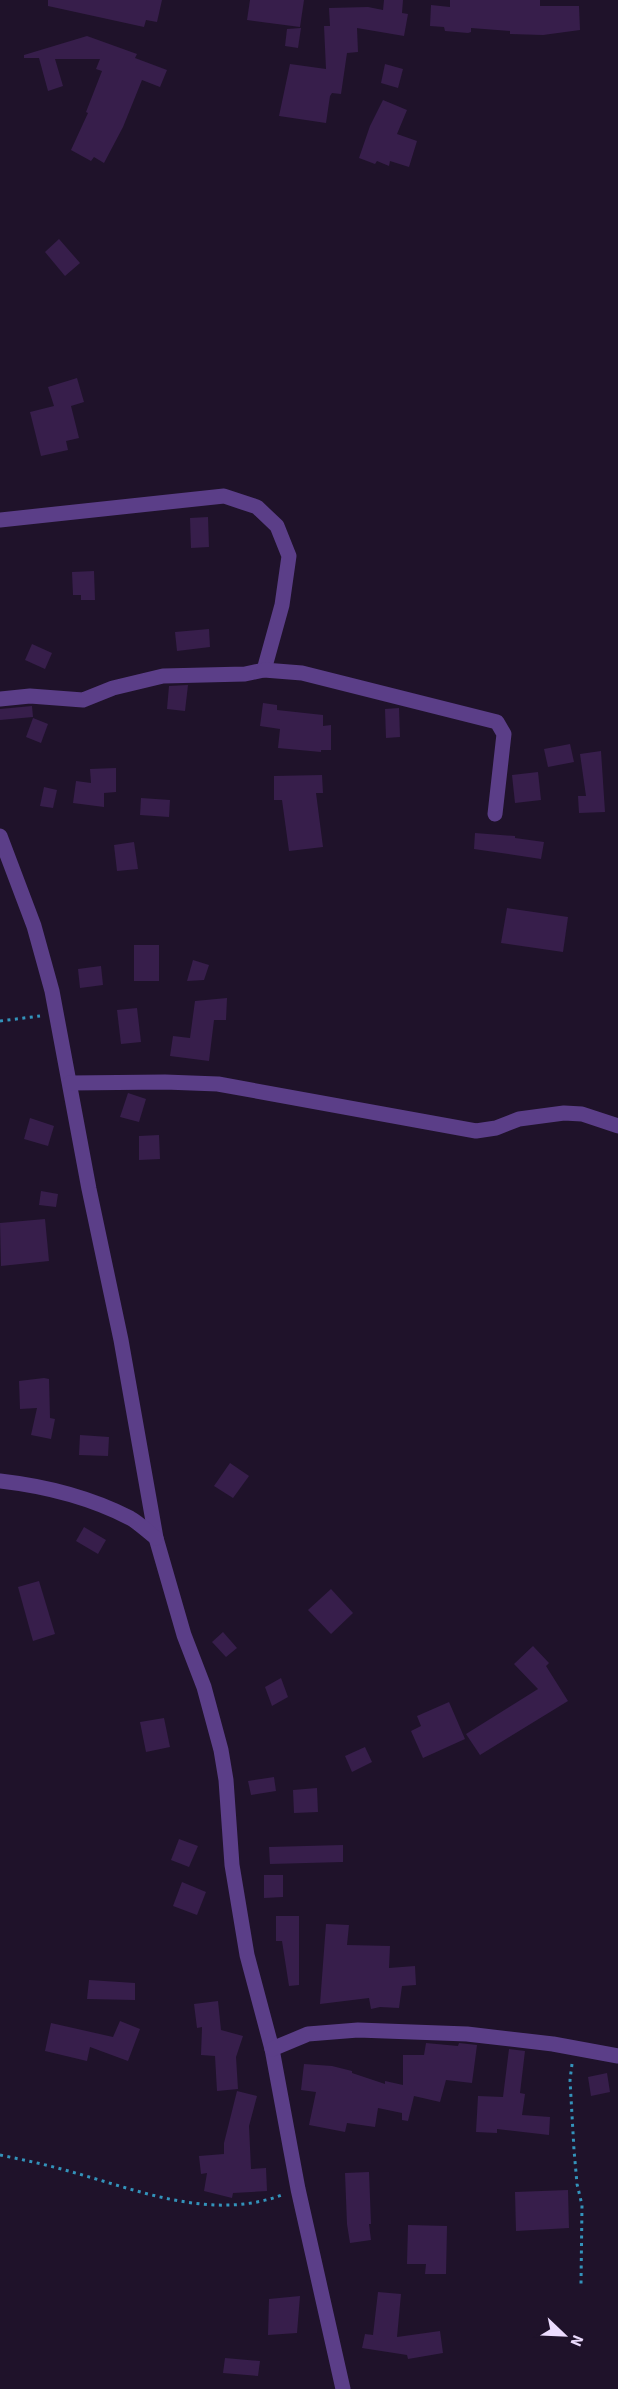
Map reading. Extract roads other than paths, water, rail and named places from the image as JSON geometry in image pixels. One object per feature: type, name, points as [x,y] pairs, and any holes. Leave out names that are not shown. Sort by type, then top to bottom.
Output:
[{"type":"street","points":[[0,520],[224,496],[257,507],[277,526],[289,556],[282,605],[264,670]]},
{"type":"street","points":[[0,699],[30,696],[83,700],[113,688],[163,676],[245,674],[264,670],[302,673],[497,722],[504,734],[495,814]]},
{"type":"street","points":[[0,836],[34,926],[56,1014],[89,1189],[121,1340],[156,1538],[184,1635],[204,1687],[221,1750],[236,1887],[248,1955],[272,2049],[298,2189],[343,2389]]},
{"type":"street","points":[[70,1083],[218,1084],[476,1131],[496,1128],[519,1119],[564,1113],[582,1114],[618,1126]]},
{"type":"street","points":[[0,1481],[25,1484],[94,1504],[132,1519],[156,1538]]},
{"type":"street","points":[[272,2049],[308,2034],[358,2030],[467,2034],[618,2056]]}]
